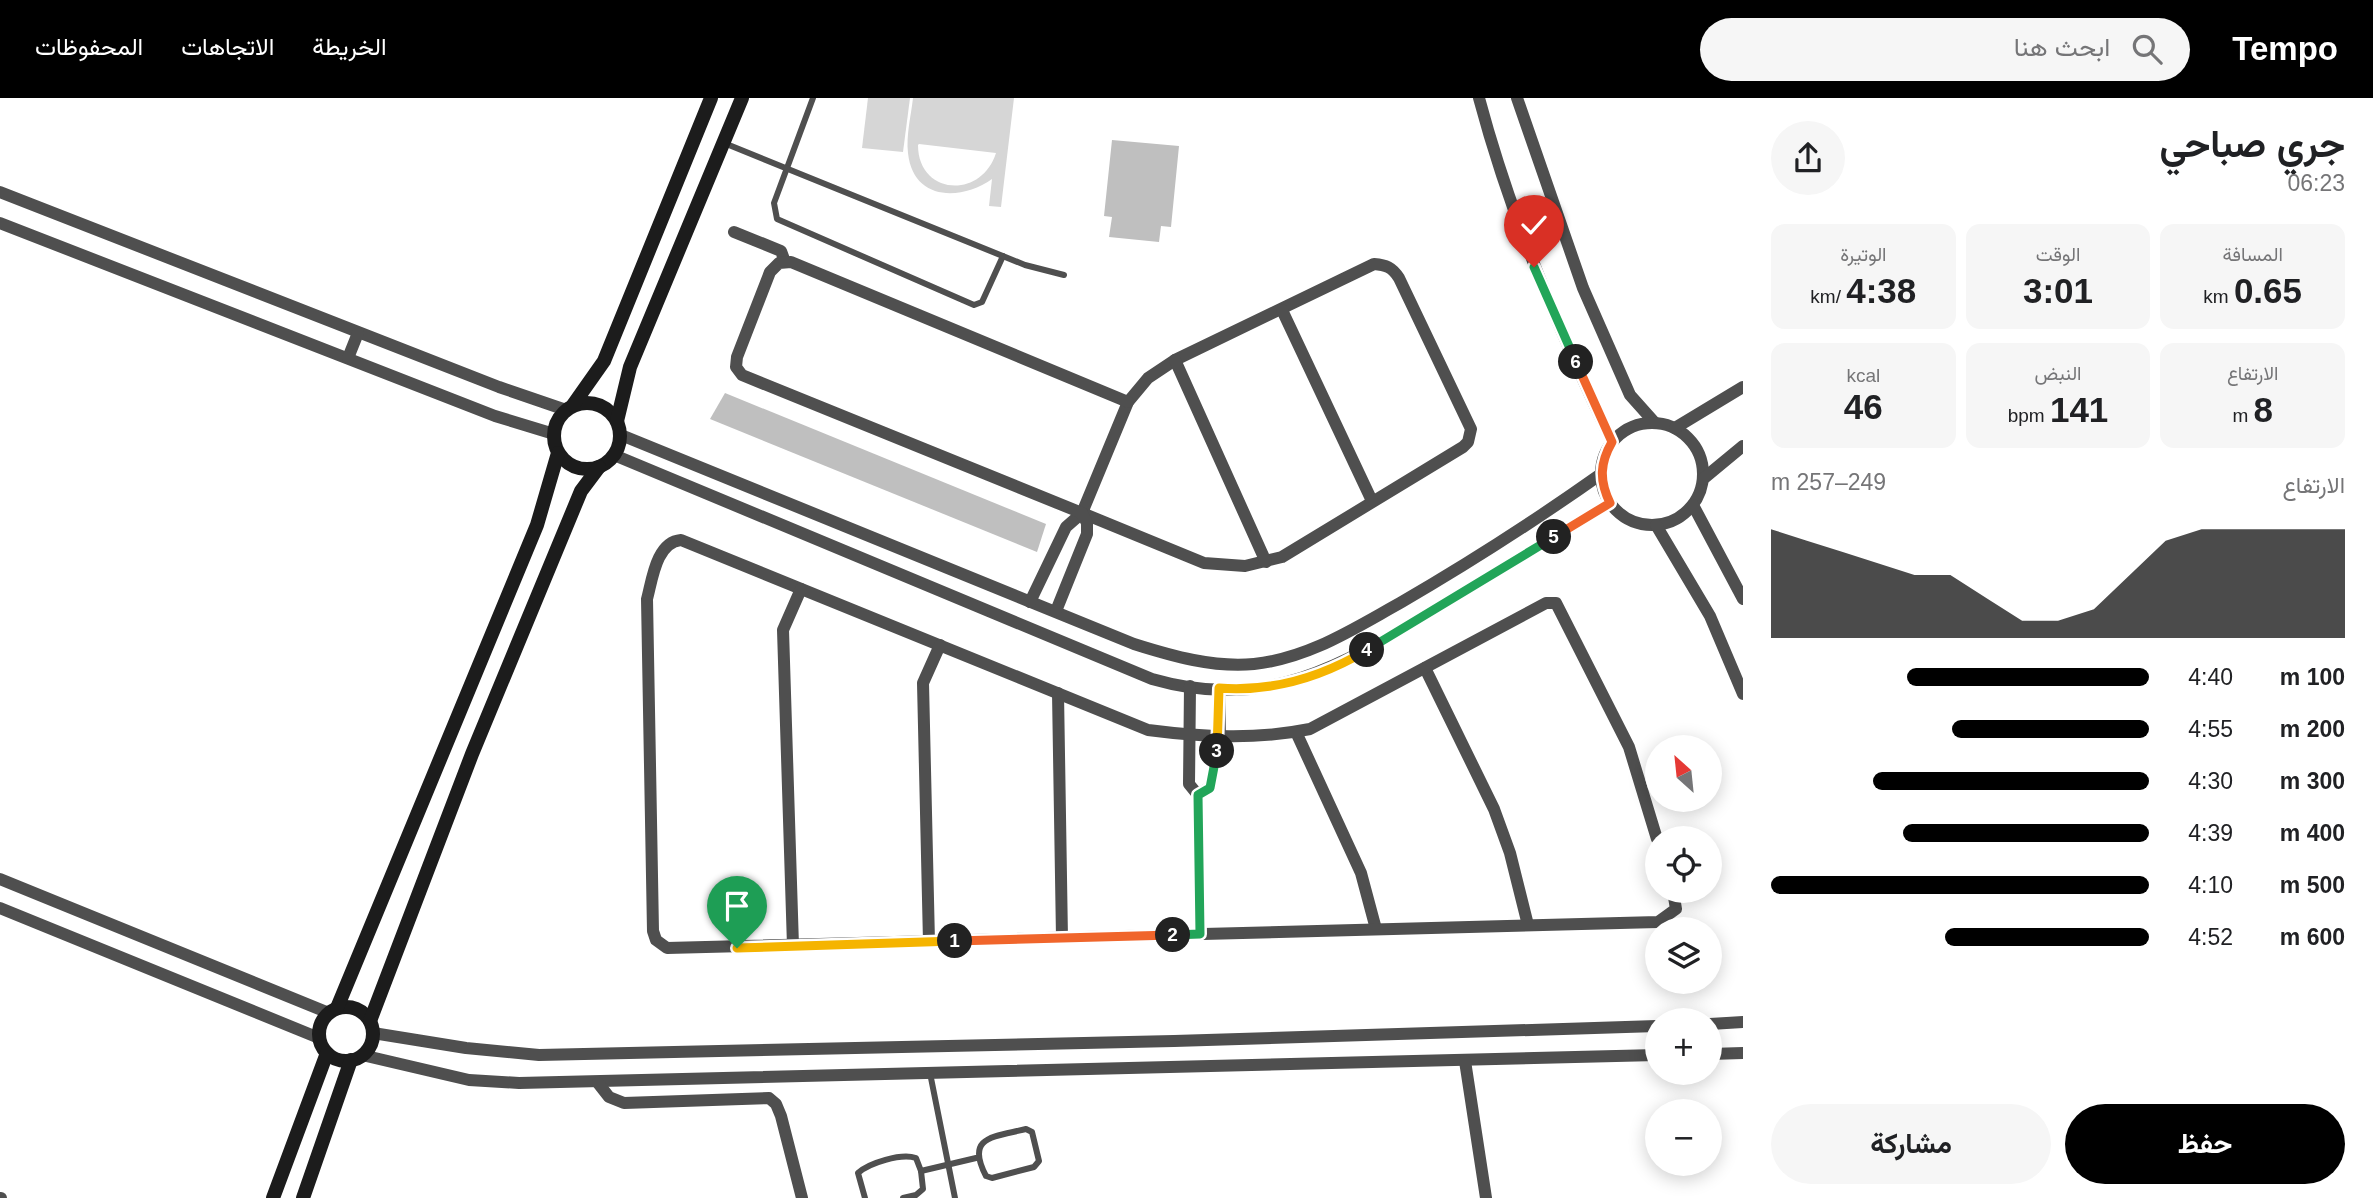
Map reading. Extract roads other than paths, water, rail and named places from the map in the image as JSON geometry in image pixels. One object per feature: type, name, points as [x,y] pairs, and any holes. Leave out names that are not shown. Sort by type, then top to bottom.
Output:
[{"type":"main road","points":[[356,1058],[342,1060],[327,1053],[319,1038],[319,1028],[333,1010],[537,525],[558,453],[554,433],[559,416],[604,361],[711,98]]},
{"type":"main road","points":[[303,1198],[356,1058],[372,1042],[371,1027],[472,754],[581,491],[599,467],[614,455],[630,367],[742,98]]},
{"type":"main road","points":[[569,407],[582,402],[603,406],[619,428]]},
{"type":"main road","points":[[558,453],[564,460],[580,469],[599,467]]},
{"type":"main road","points":[[333,1010],[356,1008],[371,1027]]},
{"type":"main road","points":[[273,1198],[327,1053]]},
{"type":"street","points":[[1479,98],[1517,220],[1547,301],[1612,442]]},
{"type":"street","points":[[1517,98],[1583,288],[1630,395],[1655,423]]},
{"type":"street","points":[[0,192],[358,333],[569,407]]},
{"type":"street","points":[[0,223],[495,416],[554,433]]},
{"type":"street","points":[[734,232],[781,251],[785,262]]},
{"type":"street","points":[[1030,602],[1066,527],[1082,513],[1128,402],[1148,378],[1175,360],[1374,264],[1394,269],[1468,422],[1471,436],[1463,447],[1282,557],[1235,566],[1204,563],[1082,513],[742,375],[736,367],[737,357],[770,272],[785,262],[796,263],[1128,402]]},
{"type":"street","points":[[1282,310],[1372,501]]},
{"type":"street","points":[[348,358],[358,333]]},
{"type":"street","points":[[1175,360],[1266,562]]},
{"type":"street","points":[[1675,428],[1743,387]]},
{"type":"street","points":[[1703,479],[1697,449],[1675,428],[1655,423],[1639,424],[1612,442],[1604,457],[1601,474],[1610,503],[1630,520],[1656,525],[1676,519],[1693,505],[1703,479],[1743,446]]},
{"type":"street","points":[[619,428],[851,530],[1030,602],[1157,651],[1229,664],[1273,661],[1296,655],[1351,632],[1468,564],[1601,474]]},
{"type":"street","points":[[614,455],[1152,679],[1190,687],[1267,687],[1305,678],[1352,659],[1610,503]]},
{"type":"street","points":[[1693,505],[1743,599]]},
{"type":"street","points":[[1056,611],[1087,534],[1087,523],[1082,513]]},
{"type":"street","points":[[1656,525],[1710,616],[1743,694]]},
{"type":"street","points":[[841,550],[851,530]]},
{"type":"street","points":[[1653,826],[1629,747],[1556,603],[1546,603],[1310,729],[1220,737],[1148,730],[675,540],[666,547],[656,564],[647,599],[653,931],[656,940],[667,948],[1658,922],[1676,909],[1675,903]]},
{"type":"street","points":[[793,946],[783,630],[802,589]]},
{"type":"street","points":[[1371,618],[1385,639]]},
{"type":"street","points":[[929,942],[923,683],[940,645]]},
{"type":"street","points":[[1425,668],[1494,809],[1510,853],[1528,925]]},
{"type":"street","points":[[1190,687],[1189,784],[1198,795],[1200,934]]},
{"type":"street","points":[[1198,795],[1210,788],[1220,737],[1219,688]]},
{"type":"street","points":[[1058,694],[1062,938]]},
{"type":"street","points":[[1296,732],[1362,873],[1376,929]]},
{"type":"street","points":[[0,879],[333,1010]]},
{"type":"street","points":[[0,908],[319,1038]]},
{"type":"street","points":[[1722,1024],[1743,1023]]},
{"type":"street","points":[[371,1027],[466,1048],[539,1055],[1174,1041],[1645,1026]]},
{"type":"street","points":[[1722,1054],[1743,1053]]},
{"type":"street","points":[[356,1058],[469,1080],[598,1083],[1645,1055]]},
{"type":"street","points":[[1465,1061],[1486,1198]]},
{"type":"street","points":[[598,1083],[609,1097],[624,1103],[769,1098],[776,1104],[781,1116],[802,1198]]},
{"type":"lane","points":[[813,98],[774,203],[777,219],[974,305],[980,303],[1003,256]]},
{"type":"lane","points":[[724,143],[787,166],[1003,256],[1065,275]]},
{"type":"lane","points":[[930,1073],[955,1198]]},
{"type":"lane","points":[[1026,1129],[1032,1132],[1039,1161],[1034,1167],[992,1178],[985,1176],[976,1158],[979,1145],[985,1140],[1026,1129]]},
{"type":"lane","points":[[865,1198],[858,1173],[864,1167],[908,1156],[916,1158],[923,1189],[916,1195],[903,1198]]},
{"type":"lane","points":[[921,1171],[976,1158]]}]
